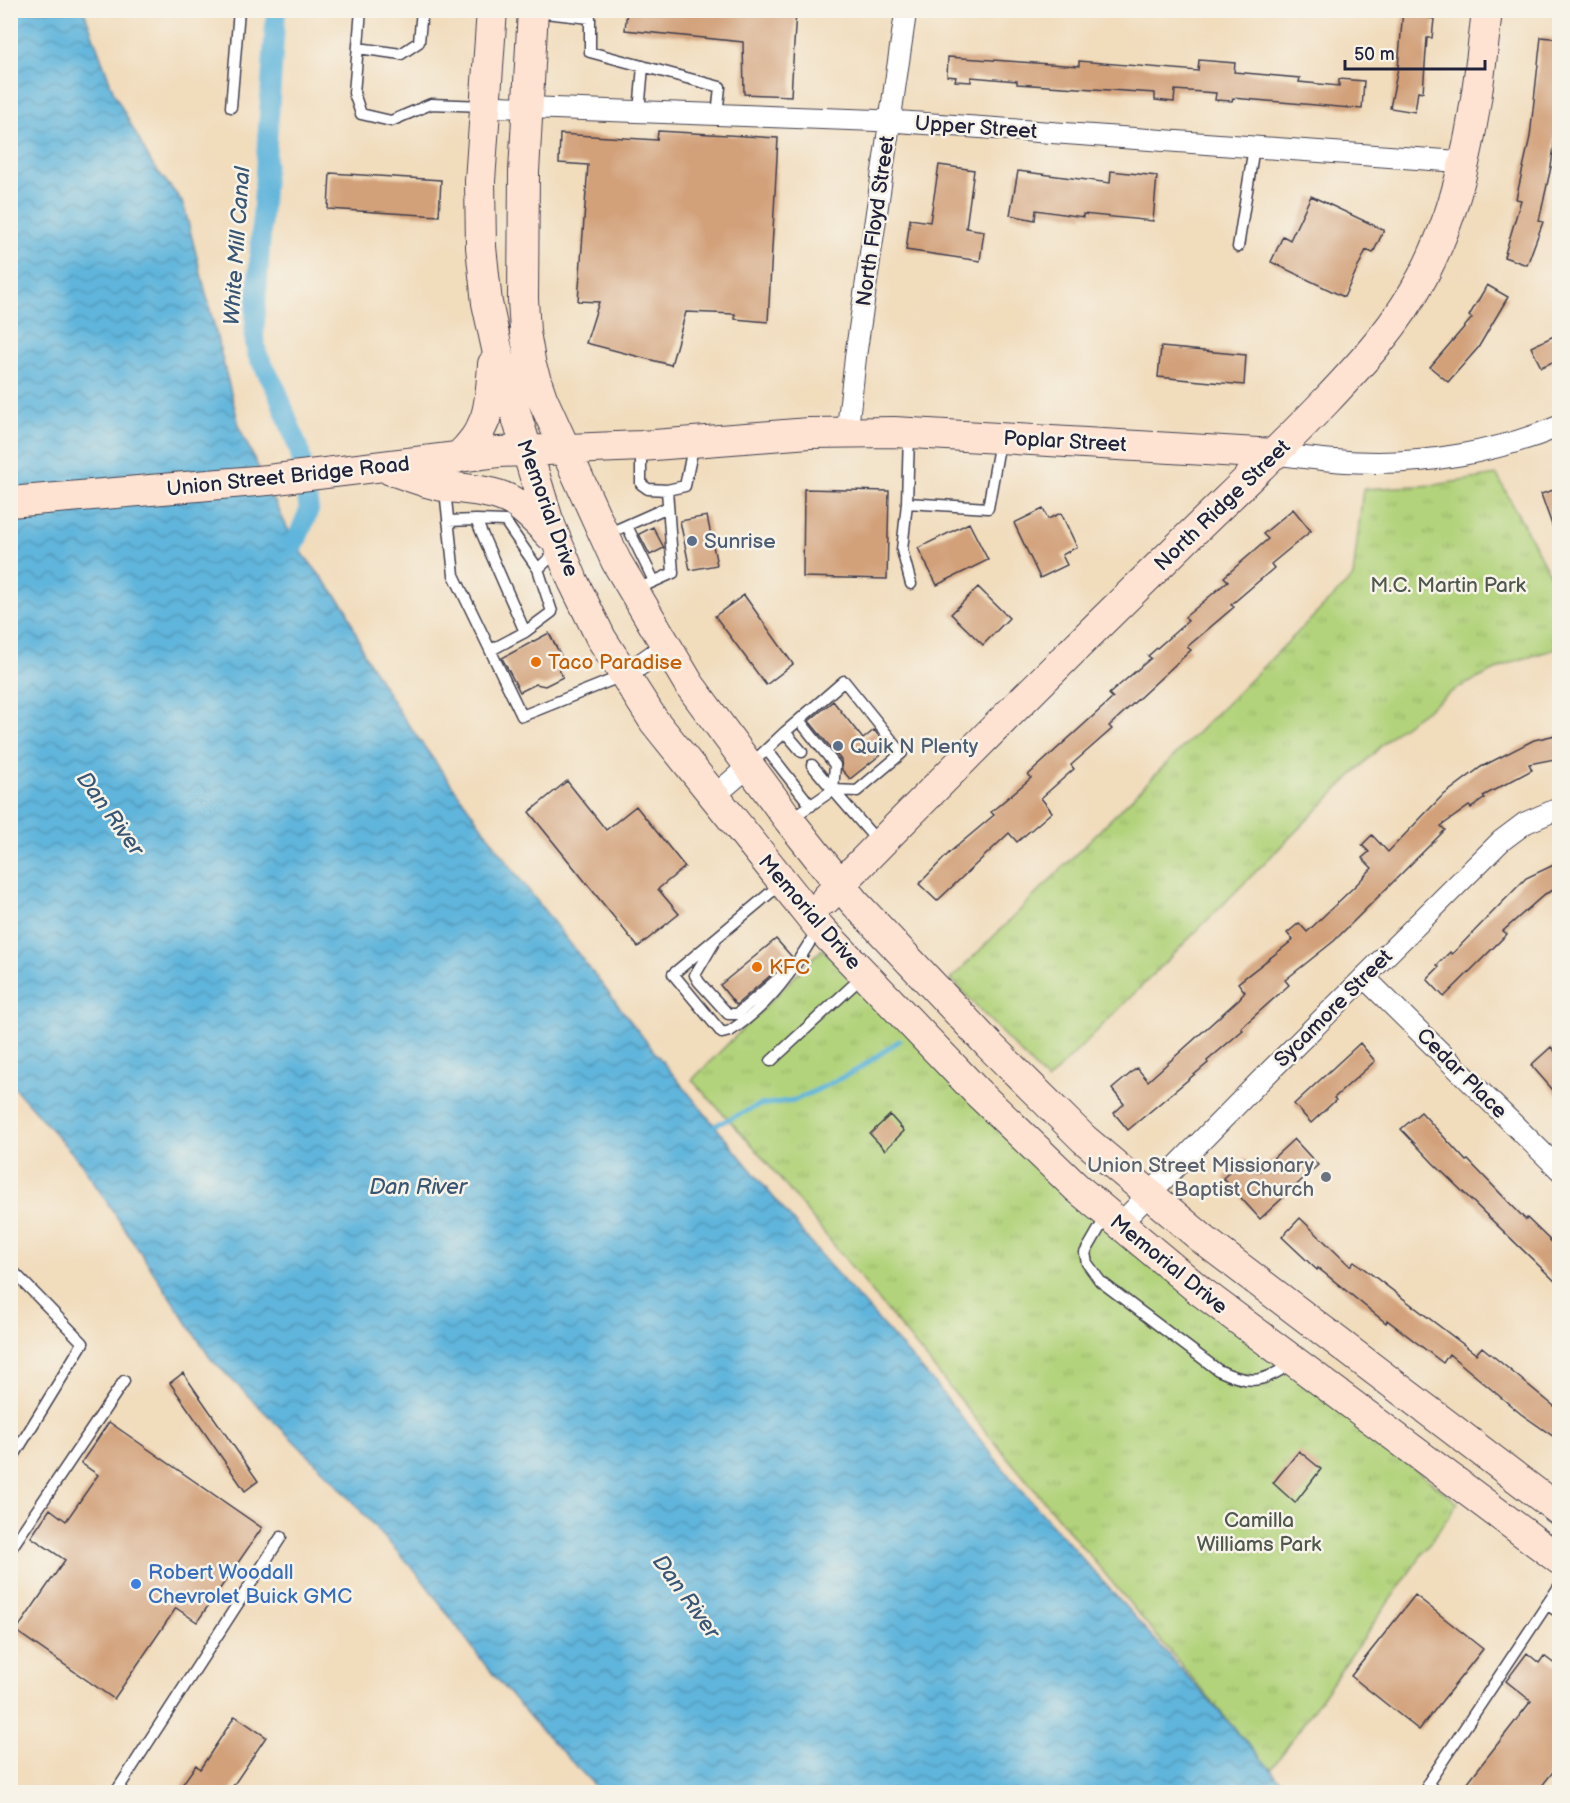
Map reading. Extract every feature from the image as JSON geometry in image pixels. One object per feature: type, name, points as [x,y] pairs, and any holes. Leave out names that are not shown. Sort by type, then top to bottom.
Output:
[{"type":"main road","name":"Memorial Drive","points":[[492,10],[480,181],[481,247],[494,337],[525,451],[559,546],[601,638],[654,721],[814,921],[985,1100],[1113,1220],[1294,1361],[1560,1560]]},
{"type":"main road","name":"North Ridge Street","points":[[814,921],[840,884],[1275,454],[1368,357],[1397,318],[1439,244],[1466,162],[1476,114],[1487,10]]},
{"type":"main road","name":"Memorial Drive","points":[[533,11],[523,195],[525,333],[531,366],[542,398],[566,450],[616,530],[643,586],[665,647],[758,758],[800,813],[840,884],[989,1045],[1084,1138],[1148,1196],[1359,1360],[1560,1511]]},
{"type":"main road","points":[[457,458],[474,442],[484,426],[490,407],[494,337]]},
{"type":"main road","name":"Poplar Street","points":[[566,450],[809,433],[909,433],[1275,454]]},
{"type":"main road","name":"Union Street Bridge Road","points":[[10,502],[378,468],[525,451],[566,450]]},
{"type":"main road","points":[[378,468],[445,486],[494,492],[513,501],[528,512],[559,546]]},
{"type":"street","name":"North Floyd Street","points":[[847,433],[856,352],[906,10]]},
{"type":"street","name":"Upper Street","points":[[484,106],[890,122],[1466,162]]},
{"type":"street","name":"Poplar Street","points":[[1275,454],[1358,462],[1419,459],[1468,454],[1560,426]]},
{"type":"street","points":[[624,676],[665,647]]},
{"type":"street","points":[[713,797],[758,758]]},
{"type":"street","name":"Sycamore Street","points":[[1113,1220],[1148,1196],[1501,841],[1525,823],[1560,808]]},
{"type":"street","name":"Cedar Place","points":[[1364,977],[1560,1170]]},
{"type":"lane","points":[[231,107],[239,10]]},
{"type":"lane","points":[[361,10],[354,93],[361,114],[391,121],[432,104],[484,106]]},
{"type":"lane","points":[[358,48],[401,54],[419,42],[422,10]]},
{"type":"lane","points":[[533,11],[590,18],[590,52],[720,87],[717,115]]},
{"type":"lane","points":[[639,112],[643,66]]},
{"type":"lane","points":[[1238,247],[1254,147]]},
{"type":"lane","points":[[909,433],[907,503],[902,550],[911,584]]},
{"type":"lane","points":[[907,503],[988,508],[1001,438]]},
{"type":"lane","points":[[641,446],[641,484],[648,489],[667,490],[685,486],[694,442]]},
{"type":"lane","points":[[445,486],[454,575],[522,716],[624,676]]},
{"type":"lane","points":[[643,586],[673,573],[667,490]]},
{"type":"lane","points":[[616,530],[668,507]]},
{"type":"lane","points":[[476,520],[525,632]]},
{"type":"lane","points":[[448,521],[505,521],[538,569],[552,612],[525,632],[491,650]]},
{"type":"lane","points":[[538,569],[559,546]]},
{"type":"lane","points":[[758,758],[844,681],[902,753],[857,791],[833,790],[800,813]]},
{"type":"lane","points":[[799,720],[835,765],[833,790]]},
{"type":"lane","points":[[785,732],[801,752]]},
{"type":"lane","points":[[812,765],[880,844]]},
{"type":"lane","points":[[783,883],[673,974],[722,1034],[738,1026],[772,996],[794,969],[814,921]]},
{"type":"lane","points":[[718,936],[695,975],[728,1014],[737,1014],[780,977],[794,969]]},
{"type":"lane","points":[[771,1061],[864,975]]},
{"type":"lane","points":[[1113,1220],[1085,1253],[1087,1263],[1100,1281],[1218,1370],[1238,1379],[1270,1378],[1294,1361]]},
{"type":"lane","points":[[10,1269],[83,1343],[10,1462]]},
{"type":"lane","points":[[10,1550],[124,1382]]},
{"type":"lane","points":[[116,1792],[281,1537]]},
{"type":"lane","points":[[1435,1792],[1428,1783],[1560,1585]]},
{"type":"lane","points":[[1548,1605],[1560,1612]]},
{"type":"green space","name":"M.C. Martin Park","points":[[1497,475],[1559,592],[1559,648],[1512,662],[1456,689],[1394,733],[1047,1081],[951,979],[1353,577],[1363,489],[1435,485]]},
{"type":"green space","name":"Camilla Williams Park","points":[[822,949],[1116,1237],[1458,1503],[1270,1771],[977,1421],[754,1147],[692,1080]]},
{"type":"water","name":"Dan River","points":[[10,11],[84,11],[114,93],[152,164],[181,200],[185,210],[240,429],[295,544],[346,608],[365,656],[400,713],[516,874],[653,1050],[824,1259],[935,1384],[1015,1483],[1291,1792],[601,1792],[540,1729],[486,1666],[421,1578],[331,1478],[211,1359],[81,1163],[11,1084]]},
{"type":"building","points":[[627,10],[796,10],[791,96],[744,94],[743,42],[625,30]]},
{"type":"building","points":[[1403,10],[1430,10],[1429,18],[1434,19],[1432,38],[1427,38],[1423,92],[1418,91],[1415,112],[1390,108],[1398,68]]},
{"type":"building","points":[[1541,37],[1560,39],[1560,103],[1551,167],[1539,221],[1543,222],[1527,265],[1504,257],[1521,200],[1516,199],[1530,137]]},
{"type":"building","points":[[948,57],[1079,66],[1079,61],[1198,71],[1199,60],[1235,63],[1234,72],[1300,78],[1299,82],[1339,86],[1339,79],[1364,81],[1362,109],[1233,98],[1232,101],[1215,100],[1216,93],[1175,90],[1174,102],[1155,100],[1155,93],[1017,84],[1017,81],[971,77],[971,82],[955,81],[956,77],[947,76]]},
{"type":"building","points":[[658,131],[778,138],[768,322],[735,319],[735,314],[686,312],[671,365],[586,343],[599,302],[578,301],[588,165],[559,163],[560,134],[657,140]]},
{"type":"building","points":[[939,165],[974,170],[966,228],[984,231],[980,261],[906,250],[910,219],[930,222]]},
{"type":"building","points":[[1018,171],[1110,183],[1111,171],[1157,176],[1153,221],[1083,214],[1083,217],[1036,210],[1035,220],[1010,215]]},
{"type":"building","points":[[330,173],[441,180],[439,216],[328,209]]},
{"type":"building","points":[[1311,196],[1384,230],[1373,253],[1366,250],[1344,297],[1271,262],[1283,236],[1290,240]]},
{"type":"building","points":[[1487,285],[1508,297],[1478,348],[1448,382],[1430,367],[1472,318],[1469,316]]},
{"type":"building","points":[[1560,333],[1560,359],[1541,367],[1531,347]]},
{"type":"building","points":[[1161,347],[1246,355],[1244,385],[1158,377]]},
{"type":"building","points":[[1560,488],[1560,539],[1557,539],[1541,494]]},
{"type":"building","points":[[804,489],[889,491],[887,579],[803,577]]},
{"type":"building","points":[[1043,509],[1048,519],[1061,513],[1077,547],[1062,555],[1067,565],[1040,578],[1014,523]]},
{"type":"building","points":[[1293,509],[1311,531],[1271,564],[1274,568],[1231,605],[1234,607],[1187,647],[1191,650],[1109,726],[1112,729],[1071,765],[1074,769],[1041,798],[1052,812],[1017,842],[1009,833],[937,901],[919,884],[950,852],[994,815],[991,812],[1031,778],[1028,775],[1113,698],[1109,694],[1151,658],[1148,656],[1188,621],[1185,617],[1228,581],[1224,577],[1268,539],[1263,534]]},
{"type":"building","points":[[707,516],[717,565],[690,570],[680,521]]},
{"type":"building","points":[[969,523],[988,560],[937,585],[918,548]]},
{"type":"building","points":[[653,527],[664,548],[650,555],[639,534]]},
{"type":"building","points":[[978,587],[1009,618],[983,645],[951,614]]},
{"type":"building","points":[[744,595],[793,664],[766,685],[715,616]]},
{"type":"building","points":[[549,633],[566,666],[559,670],[563,677],[545,686],[536,684],[520,692],[502,658]]},
{"type":"building","points":[[833,701],[863,739],[874,730],[889,748],[850,779],[842,770],[841,760],[809,721]]},
{"type":"building","points":[[1560,734],[1560,758],[1529,764],[1532,770],[1483,796],[1485,798],[1471,808],[1469,806],[1441,826],[1445,830],[1334,941],[1285,980],[1289,985],[1241,1028],[1243,1030],[1207,1061],[1208,1063],[1128,1130],[1114,1113],[1124,1104],[1112,1089],[1137,1068],[1148,1081],[1239,999],[1245,992],[1238,983],[1293,940],[1287,933],[1299,923],[1307,932],[1357,884],[1372,868],[1362,858],[1369,852],[1362,845],[1372,835],[1388,852],[1441,797],[1481,767],[1534,740]]},
{"type":"building","points":[[567,781],[606,830],[636,806],[685,867],[658,889],[679,914],[638,947],[529,812]]},
{"type":"building","points":[[1560,862],[1560,887],[1545,894],[1503,931],[1507,934],[1444,997],[1427,979],[1439,967],[1437,965],[1450,952],[1452,954],[1526,878]]},
{"type":"building","points":[[776,939],[792,957],[736,1005],[720,985]]},
{"type":"building","points":[[1360,1043],[1375,1061],[1334,1098],[1336,1100],[1311,1123],[1294,1104]]},
{"type":"building","points":[[1551,1047],[1560,1057],[1560,1098],[1531,1065]]},
{"type":"building","points":[[1421,1112],[1466,1161],[1468,1160],[1526,1220],[1527,1218],[1560,1250],[1560,1286],[1401,1129]]},
{"type":"building","points":[[890,1115],[904,1131],[885,1150],[870,1134]]},
{"type":"building","points":[[1294,1139],[1318,1165],[1260,1219],[1223,1178],[1245,1158],[1258,1172]]},
{"type":"building","points":[[1300,1218],[1350,1266],[1354,1261],[1476,1354],[1482,1347],[1560,1411],[1560,1441],[1521,1414],[1449,1354],[1443,1363],[1387,1320],[1386,1323],[1318,1268],[1317,1270],[1282,1237]]},
{"type":"building","points":[[183,1373],[258,1481],[245,1491],[170,1383]]},
{"type":"building","name":"Robert Woodall Chevrolet Buick GMC","points":[[109,1422],[262,1528],[197,1622],[176,1608],[114,1699],[16,1631],[65,1560],[31,1537],[50,1509],[66,1521],[98,1475],[81,1463]]},
{"type":"building","points":[[1299,1451],[1321,1469],[1295,1503],[1273,1483]]},
{"type":"building","points":[[1415,1595],[1483,1649],[1419,1730],[1351,1676]]},
{"type":"building","points":[[1527,1653],[1539,1663],[1544,1656],[1560,1668],[1560,1763],[1537,1792],[1460,1792],[1531,1701],[1506,1681]]},
{"type":"building","points":[[235,1716],[266,1737],[229,1792],[177,1792],[196,1765],[200,1769]]},
{"type":"waterway","name":"White Mill Canal","points":[[276,10],[254,337],[257,354],[277,391],[300,453],[309,510],[295,544]]},
{"type":"waterway","points":[[716,1125],[760,1105],[795,1100],[815,1091],[857,1070],[899,1041]]},
{"type":"place","name":"Sunrise","points":[[692,541]]},
{"type":"place","name":"Taco Paradise","points":[[536,662]]},
{"type":"place","name":"Quik N Plenty","points":[[838,746]]},
{"type":"place","name":"KFC","points":[[757,967]]},
{"type":"place","name":"Union Street Missionary Baptist Church","points":[[1326,1177]]},
{"type":"place","name":"Robert Woodall Chevrolet Buick GMC","points":[[136,1584]]}]
